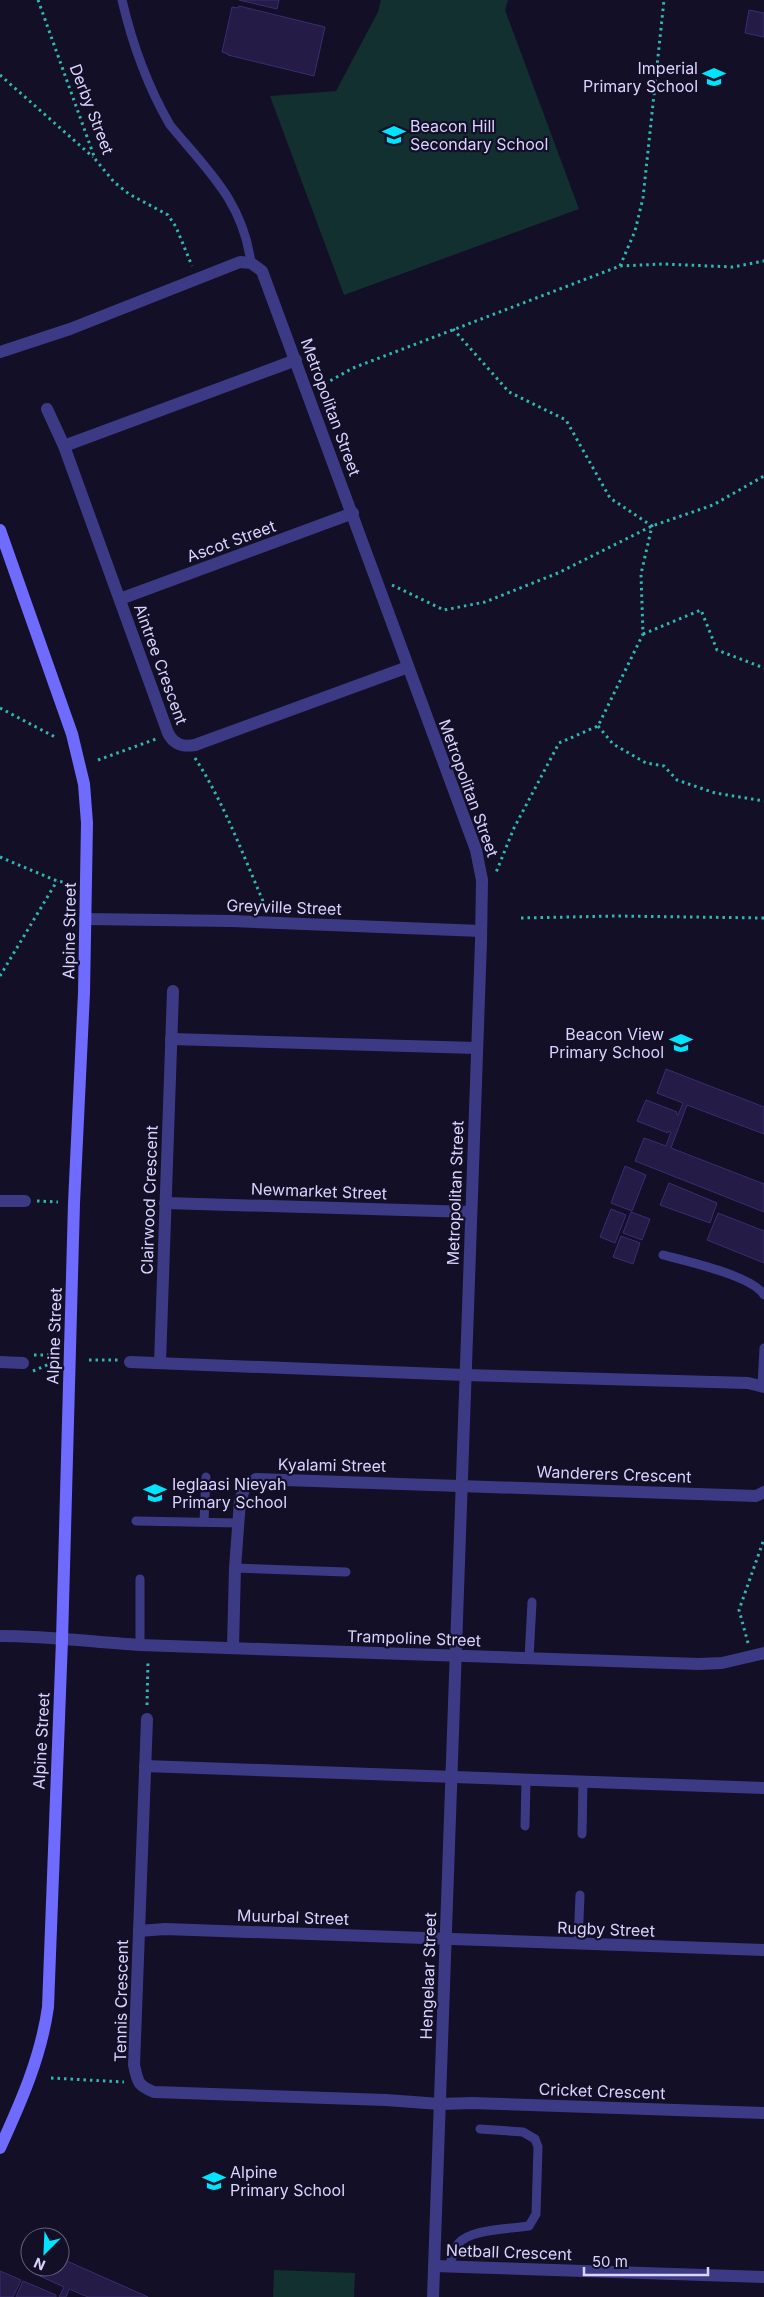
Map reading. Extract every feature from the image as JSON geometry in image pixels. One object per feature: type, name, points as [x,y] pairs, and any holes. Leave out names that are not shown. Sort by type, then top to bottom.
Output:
[{"type":"street","points":[[0,352],[70,329],[240,262],[251,263]]},
{"type":"street","name":"Metropolitan Street","points":[[251,263],[264,274],[481,866],[481,931],[456,1656]]},
{"type":"street","points":[[64,446],[296,360]]},
{"type":"street","name":"Aintree Crescent","points":[[47,409],[64,446],[168,733],[172,739],[183,746],[195,745],[408,667]]},
{"type":"street","name":"Ascot Street","points":[[120,599],[353,513]]},
{"type":"street","name":"Alpine Street","points":[[0,530],[69,725],[81,767],[87,824],[62,1640],[48,2007],[41,2045],[33,2070],[0,2148]]},
{"type":"street","name":"Greyville Street","points":[[85,918],[232,921],[481,931]]},
{"type":"street","name":"Clairwood Crescent","points":[[160,1363],[173,991]]},
{"type":"street","points":[[171,1039],[476,1048]]},
{"type":"street","points":[[0,1201],[25,1201]]},
{"type":"street","name":"Newmarket Street","points":[[165,1203],[471,1212]]},
{"type":"street","points":[[0,1362],[27,1359]]},
{"type":"street","points":[[128,1361],[465,1375],[748,1383],[763,1386]]},
{"type":"street","name":"Kyalami Street","points":[[233,1647],[235,1568],[240,1501],[245,1487],[256,1479],[461,1485]]},
{"type":"street","name":"Wanderers Crescent","points":[[461,1485],[756,1496],[764,1492]]},
{"type":"street","name":"Trampoline Street","points":[[0,1636],[37,1636],[62,1640],[140,1645],[700,1664],[722,1663],[764,1653]]},
{"type":"street","name":"Hengelaar Street","points":[[433,2297],[456,1656]]},
{"type":"street","name":"Tennis Crescent","points":[[147,1716],[134,2065],[138,2083],[154,2092],[386,2100],[440,2104]]},
{"type":"street","points":[[145,1766],[764,1788]]},
{"type":"street","name":"Muurbal Street","points":[[139,1931],[175,1930],[446,1939]]},
{"type":"street","name":"Rugby Street","points":[[446,1939],[764,1950]]},
{"type":"street","name":"Cricket Crescent","points":[[440,2104],[764,2113]]},
{"type":"street","name":"Netball Crescent","points":[[434,2266],[764,2276]]},
{"type":"lane","points":[[122,0],[141,63],[164,115],[170,125],[219,181],[234,206],[246,238],[251,263]]},
{"type":"lane","points":[[663,1255],[707,1267],[754,1284],[764,1295]]},
{"type":"lane","points":[[763,1386],[764,1348]]},
{"type":"lane","points":[[204,1522],[206,1477]]},
{"type":"lane","points":[[136,1521],[238,1523]]},
{"type":"lane","points":[[235,1568],[346,1572]]},
{"type":"lane","points":[[140,1580],[140,1645]]},
{"type":"lane","points":[[529,1658],[532,1602]]},
{"type":"lane","points":[[525,1826],[526,1779]]},
{"type":"lane","points":[[582,1834],[583,1781]]},
{"type":"lane","points":[[578,1944],[580,1895]]},
{"type":"lane","points":[[449,2266],[456,2247],[464,2238],[473,2234],[529,2226],[536,2214],[538,2147],[536,2139],[523,2132],[480,2129]]},
{"type":"path","name":"Derby Street","points":[[38,0],[96,159],[114,182],[129,194],[168,215],[176,227],[196,278]]},
{"type":"path","points":[[620,266],[635,231],[643,198],[664,0]]},
{"type":"path","points":[[0,75],[96,159]]},
{"type":"path","points":[[308,394],[353,368],[620,266],[663,264],[733,267],[764,261]]},
{"type":"path","points":[[453,329],[509,392],[566,420],[610,498],[652,526]]},
{"type":"path","points":[[376,576],[444,610],[485,602],[558,573],[652,526],[713,505],[764,476]]},
{"type":"path","points":[[495,876],[514,828],[559,743],[598,726],[643,634],[641,574],[652,526]]},
{"type":"path","points":[[643,634],[701,610],[717,650],[764,668]]},
{"type":"path","points":[[0,708],[54,737]]},
{"type":"path","points":[[598,726],[613,744],[646,763],[664,766],[677,780],[715,793],[764,801]]},
{"type":"path","points":[[98,760],[162,737]]},
{"type":"path","points":[[193,754],[207,776],[267,911]]},
{"type":"path","points":[[0,857],[57,882],[70,883]]},
{"type":"path","points":[[0,976],[57,882]]},
{"type":"path","points":[[521,918],[625,916],[764,918]]},
{"type":"path","points":[[25,1201],[58,1202]]},
{"type":"path","points":[[27,1359],[53,1355]]},
{"type":"path","points":[[90,1360],[128,1361]]},
{"type":"path","points":[[751,1656],[739,1610],[764,1539]]},
{"type":"path","points":[[147,1716],[148,1660]]},
{"type":"path","points":[[51,2078],[128,2082]]},
{"type":"green space","points":[[381,0],[508,0],[505,10],[579,209],[344,295],[270,96],[336,91],[378,12]]},
{"type":"green space","points":[[274,2270],[355,2273],[354,2297],[273,2297]]},
{"type":"building","points":[[239,0],[279,0],[277,9]]},
{"type":"building","points":[[239,6],[325,27],[314,76],[222,52],[232,7],[238,8]]},
{"type":"building","points":[[749,10],[764,13],[764,37],[745,33]]},
{"type":"building","points":[[666,1069],[764,1107],[764,1134],[687,1105],[671,1148],[764,1184],[764,1212],[635,1161],[644,1138],[666,1146],[671,1132],[669,1131],[668,1133],[637,1121],[646,1100],[677,1112],[676,1114],[678,1115],[683,1103],[657,1093]]},
{"type":"building","points":[[625,1166],[646,1175],[632,1211],[611,1203]]},
{"type":"building","points":[[669,1183],[717,1203],[710,1223],[660,1205]]},
{"type":"building","points":[[611,1209],[626,1215],[615,1243],[600,1237]]},
{"type":"building","points":[[631,1212],[650,1219],[642,1240],[623,1233]]},
{"type":"building","points":[[718,1213],[764,1231],[764,1263],[707,1240]]},
{"type":"building","points":[[621,1236],[640,1243],[633,1264],[613,1257]]},
{"type":"building","points":[[70,2262],[148,2297],[88,2297],[69,2289],[66,2297],[59,2297],[64,2287],[42,2277],[70,2277]]},
{"type":"building","points":[[0,2271],[21,2280],[13,2297],[0,2297]]},
{"type":"building","points":[[23,2281],[56,2295],[56,2297],[16,2297]]},
{"type":"place","name":"Imperial Primary School","points":[[714,77]]},
{"type":"place","name":"Beacon Hill Secondary School","points":[[394,135]]},
{"type":"place","name":"Beacon View Primary School","points":[[681,1043]]},
{"type":"place","name":"Ieglaasi Nieyah Primary School","points":[[155,1493]]},
{"type":"place","name":"Alpine Primary School","points":[[214,2181]]}]
